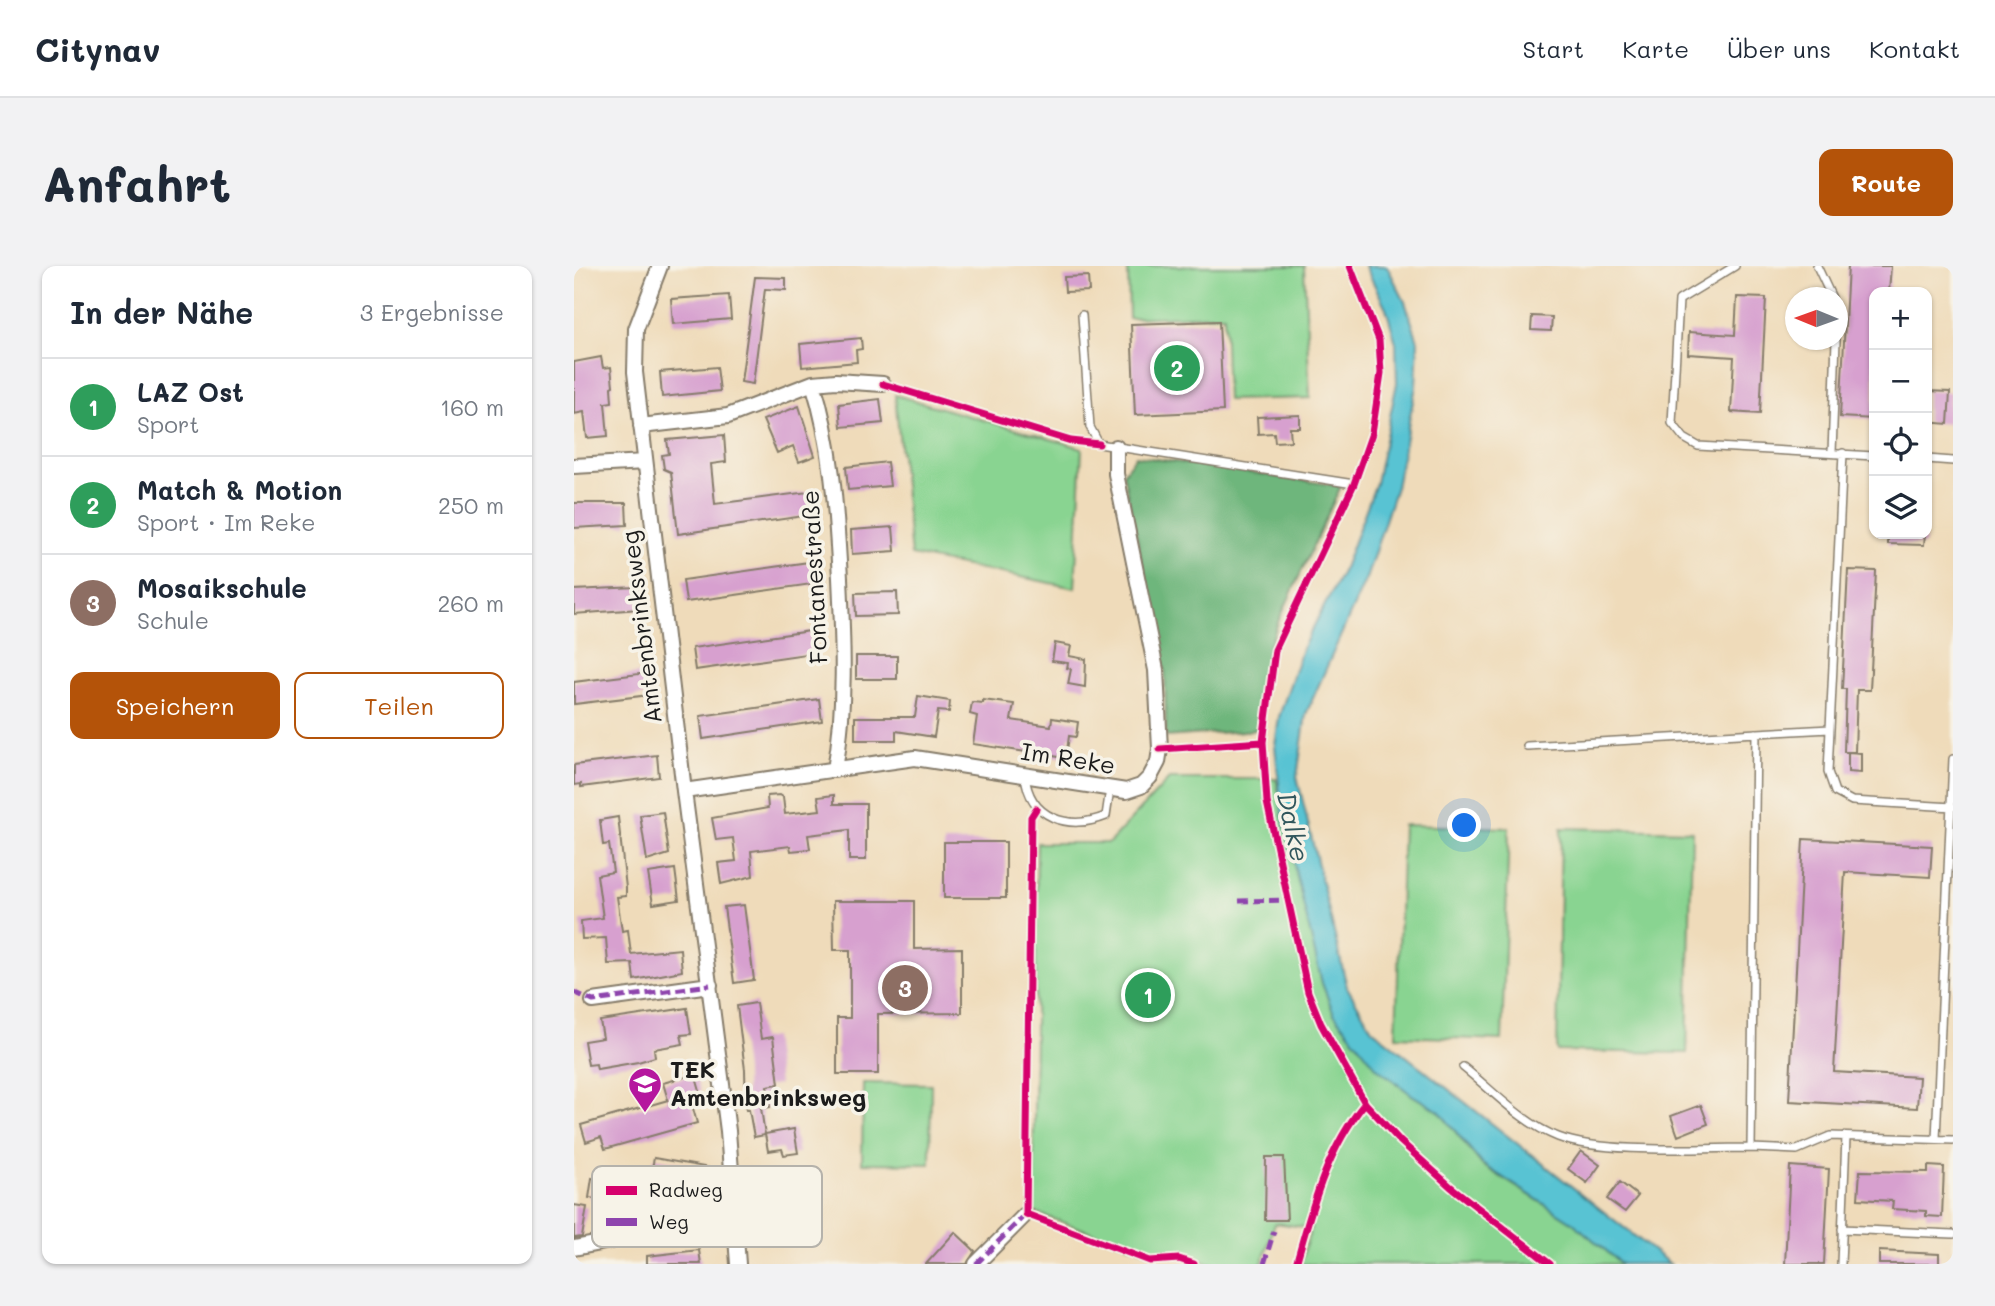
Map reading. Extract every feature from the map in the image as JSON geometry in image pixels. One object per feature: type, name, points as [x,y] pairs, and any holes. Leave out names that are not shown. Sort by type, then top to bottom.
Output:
[{"type":"street","name":"Amtenbrinksweg","points":[[660,266],[636,329],[635,372],[684,791],[729,1131],[731,1166]]},
{"type":"street","points":[[641,426],[728,416],[813,383],[836,381],[883,384]]},
{"type":"street","name":"Fontanestraße","points":[[813,383],[825,422],[836,510],[842,729],[835,769]]},
{"type":"street","name":"Im Reke","points":[[684,791],[915,758],[1126,791],[1141,786],[1150,778],[1158,762],[1160,749],[1156,670],[1116,474],[1116,447]]},
{"type":"street","points":[[574,466],[645,462]]},
{"type":"street","points":[[593,1001],[710,985]]},
{"type":"street","points":[[976,1264],[1026,1214]]},
{"type":"street","points":[[574,1248],[592,1245]]},
{"type":"lane","points":[[1735,266],[1679,300],[1672,423],[1684,438],[1698,446],[1869,456]]},
{"type":"lane","points":[[1817,266],[1827,287]]},
{"type":"lane","points":[[1082,315],[1090,427],[1099,444],[1353,484]]},
{"type":"lane","points":[[1832,453],[1836,350]]},
{"type":"lane","points":[[1843,453],[1828,772],[1835,792],[1852,800],[1952,807]]},
{"type":"lane","points":[[1932,459],[1953,461]]},
{"type":"lane","points":[[1527,746],[1830,729]]},
{"type":"lane","points":[[1751,1148],[1756,733]]},
{"type":"lane","points":[[1936,1139],[1953,759]]},
{"type":"lane","points":[[1025,775],[1026,792],[1036,809],[1054,818],[1090,822],[1106,816],[1110,788]]},
{"type":"lane","points":[[1463,1067],[1534,1124],[1558,1137],[1588,1144],[1797,1150],[1830,1136],[1953,1140]]},
{"type":"lane","points":[[1841,1264],[1846,1137]]},
{"type":"lane","points":[[1842,1229],[1953,1234]]},
{"type":"green space","points":[[1128,266],[1304,266],[1310,398],[1227,400],[1224,315],[1129,318]]},
{"type":"green space","points":[[895,395],[1082,448],[1075,588],[911,555]]},
{"type":"green space","points":[[1136,456],[1341,486],[1279,620],[1269,648],[1257,730],[1166,737],[1165,670],[1123,473]]},
{"type":"green space","points":[[1169,779],[1276,779],[1322,983],[1334,1014],[1412,1095],[1439,1111],[1482,1165],[1572,1222],[1622,1264],[1300,1264],[1311,1228],[1275,1223],[1262,1264],[1212,1264],[1167,1250],[1152,1253],[1033,1212],[1037,843],[1109,843]]},
{"type":"green space","points":[[1403,825],[1509,828],[1502,1040],[1396,1036]]},
{"type":"green space","points":[[1561,828],[1692,831],[1687,1053],[1557,1051]]},
{"type":"green space","points":[[863,1083],[931,1084],[930,1164],[862,1163]]},
{"type":"water","name":"Dalke","points":[[1365,266],[1387,266],[1405,302],[1418,341],[1416,386],[1396,487],[1367,576],[1306,714],[1297,777],[1347,987],[1372,1029],[1670,1264],[1622,1264],[1572,1222],[1482,1164],[1439,1111],[1412,1095],[1377,1068],[1334,1014],[1322,983],[1282,814],[1275,746],[1279,717],[1302,649],[1344,568],[1376,483],[1397,383],[1396,343],[1386,308]]},
{"type":"building","points":[[1848,266],[1891,266],[1889,287],[1869,287],[1869,419],[1840,417],[1844,350],[1848,350]]},
{"type":"building","points":[[1088,276],[1089,291],[1065,292],[1064,277]]},
{"type":"building","points":[[755,277],[786,278],[786,290],[765,289],[753,384],[741,382]]},
{"type":"building","points":[[729,295],[731,319],[673,324],[671,299]]},
{"type":"building","points":[[1737,297],[1766,298],[1760,414],[1731,412],[1734,357],[1688,354],[1689,332],[1735,335]]},
{"type":"building","points":[[1532,316],[1552,317],[1551,331],[1531,330]]},
{"type":"building","points":[[1219,321],[1223,411],[1135,415],[1131,324]]},
{"type":"building","points":[[861,338],[862,349],[856,350],[857,362],[802,367],[800,344]]},
{"type":"building","points":[[601,357],[603,368],[611,367],[613,386],[612,402],[605,403],[608,436],[587,438],[584,412],[574,414],[574,362]]},
{"type":"building","points":[[717,367],[720,391],[662,397],[660,372]]},
{"type":"building","points":[[1932,391],[1950,392],[1948,424],[1932,422]]},
{"type":"building","points":[[880,399],[883,423],[841,427],[839,404]]},
{"type":"building","points":[[799,406],[815,456],[799,462],[793,446],[777,453],[763,420]]},
{"type":"building","points":[[1300,415],[1300,428],[1290,428],[1291,441],[1275,442],[1274,433],[1258,434],[1257,417]]},
{"type":"building","points":[[724,435],[726,462],[711,464],[715,504],[808,492],[811,515],[678,534],[671,472],[664,469],[662,455],[669,454],[667,440]]},
{"type":"building","points":[[887,462],[890,486],[848,490],[846,467]]},
{"type":"building","points":[[574,503],[626,503],[627,525],[574,528]]},
{"type":"building","points":[[893,527],[895,551],[852,554],[851,530]]},
{"type":"building","points":[[1888,539],[1925,539],[1924,545],[1888,544]]},
{"type":"building","points":[[816,561],[819,583],[686,602],[683,580]]},
{"type":"building","points":[[1848,570],[1876,571],[1870,690],[1857,690],[1855,752],[1844,752],[1846,689],[1842,689]]},
{"type":"building","points":[[637,587],[639,609],[574,614],[574,590]]},
{"type":"building","points":[[897,592],[898,615],[856,616],[855,593]]},
{"type":"building","points":[[810,631],[813,653],[695,670],[692,648]]},
{"type":"building","points":[[1055,643],[1071,646],[1069,656],[1086,659],[1085,687],[1068,684],[1071,669],[1067,668],[1068,663],[1052,661]]},
{"type":"building","points":[[856,656],[897,656],[897,679],[856,679]]},
{"type":"building","points":[[647,673],[649,695],[574,704],[574,682]]},
{"type":"building","points":[[918,696],[950,701],[949,712],[938,711],[934,737],[896,731],[896,740],[855,740],[855,717],[915,717]]},
{"type":"building","points":[[819,699],[822,721],[703,739],[700,716]]},
{"type":"building","points":[[983,700],[1014,704],[1011,720],[1051,726],[1052,718],[1078,722],[1076,737],[1069,736],[1066,758],[973,744],[977,716],[970,714],[972,702],[983,703]]},
{"type":"building","points":[[1848,752],[1861,753],[1861,773],[1848,772]]},
{"type":"building","points":[[657,755],[659,777],[581,787],[581,784],[574,785],[574,765]]},
{"type":"building","points":[[834,795],[834,804],[866,804],[866,860],[849,860],[849,830],[808,835],[810,849],[791,851],[790,846],[751,851],[753,876],[721,884],[718,863],[736,861],[733,838],[716,840],[712,818],[768,808],[767,796],[783,797],[785,814],[820,810],[818,797]]},
{"type":"building","points":[[663,812],[669,854],[647,861],[640,815]]},
{"type":"building","points":[[618,817],[626,896],[617,897],[622,931],[628,930],[631,954],[680,949],[682,971],[634,980],[632,963],[608,964],[606,938],[582,939],[581,921],[603,918],[597,875],[613,872],[609,844],[603,845],[600,820]]},
{"type":"building","points":[[1803,839],[1932,846],[1930,877],[1845,872],[1834,1072],[1919,1077],[1917,1108],[1789,1101]]},
{"type":"building","points":[[944,842],[1006,842],[1006,898],[944,898]]},
{"type":"building","points":[[675,869],[679,900],[653,904],[648,873]]},
{"type":"building","points":[[833,901],[914,901],[914,949],[962,948],[962,1013],[878,1014],[878,1074],[837,1074],[837,1018],[850,1018],[850,950],[834,950]]},
{"type":"building","points":[[744,905],[754,980],[734,983],[724,907]]},
{"type":"building","points":[[756,1003],[761,1039],[773,1037],[779,1084],[767,1086],[770,1107],[761,1108],[765,1135],[754,1137],[749,1110],[746,1110],[745,1070],[737,1006]]},
{"type":"building","points":[[687,1008],[691,1034],[681,1035],[683,1044],[654,1049],[655,1057],[638,1062],[597,1069],[596,1064],[588,1065],[584,1041],[603,1038],[600,1021]]},
{"type":"building","points":[[695,1074],[702,1098],[691,1101],[697,1123],[605,1149],[601,1137],[586,1142],[581,1125],[668,1100],[663,1083]]},
{"type":"building","points":[[1701,1105],[1708,1124],[1678,1136],[1671,1116]]},
{"type":"building","points":[[794,1129],[798,1153],[784,1155],[782,1149],[768,1151],[765,1134]]},
{"type":"building","points":[[1581,1151],[1600,1165],[1587,1183],[1568,1169]]},
{"type":"building","points":[[1266,1157],[1284,1157],[1287,1220],[1265,1220]]},
{"type":"building","points":[[654,1158],[699,1166],[652,1166]]},
{"type":"building","points":[[1790,1166],[1829,1169],[1824,1264],[1785,1264]]},
{"type":"building","points":[[1928,1166],[1944,1167],[1942,1217],[1926,1216],[1926,1211],[1892,1209],[1893,1201],[1858,1199],[1860,1171],[1928,1172]]},
{"type":"building","points":[[592,1178],[592,1198],[589,1198]]},
{"type":"building","points":[[1620,1182],[1638,1196],[1625,1212],[1607,1199]]},
{"type":"building","points":[[574,1205],[587,1207],[582,1237],[574,1238]]},
{"type":"building","points":[[955,1232],[975,1251],[967,1264],[926,1264]]},
{"type":"building","points":[[699,1250],[701,1264],[647,1264],[647,1256]]},
{"type":"building","points":[[1879,1251],[1939,1254],[1939,1264],[1879,1264]]},
{"type":"marked path","points":[[1239,901],[1288,900]]},
{"type":"marked path","points":[[574,992],[593,1001],[710,985]]},
{"type":"marked path","points":[[976,1264],[1026,1214]]},
{"type":"marked path","points":[[1264,1264],[1274,1231]]},
{"type":"cycle path","points":[[1350,266],[1379,340],[1381,373],[1372,433],[1354,484],[1275,650],[1263,742],[1267,802],[1308,992],[1321,1024],[1365,1103],[1400,1141],[1451,1187],[1550,1264]]},
{"type":"cycle path","points":[[883,384],[1071,441],[1099,444]]},
{"type":"cycle path","points":[[1160,749],[1263,742]]},
{"type":"cycle path","points":[[1036,809],[1031,817],[1026,1214],[1150,1261],[1179,1259],[1194,1264]]},
{"type":"cycle path","points":[[1296,1264],[1322,1179],[1340,1140],[1365,1103]]},
{"type":"place","name":"Match & Motion","points":[[1177,368]]},
{"type":"place","name":"Mosaikschule","points":[[905,988]]},
{"type":"place","name":"LAZ Ost","points":[[1148,995]]},
{"type":"place","name":"TEK Amtenbrinksweg","points":[[645,1114]]}]
